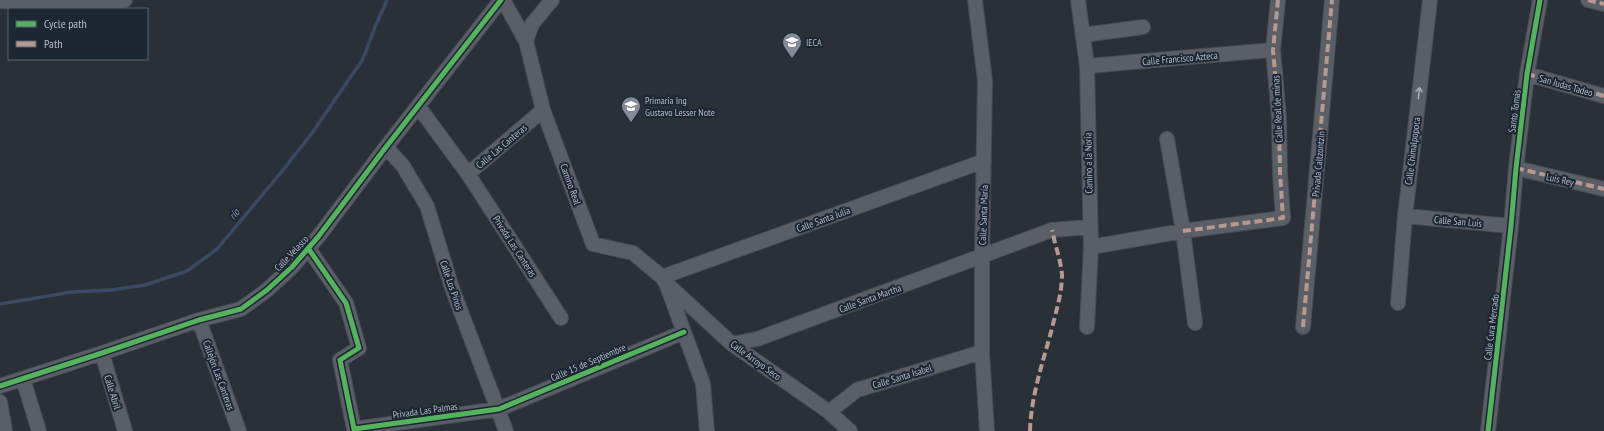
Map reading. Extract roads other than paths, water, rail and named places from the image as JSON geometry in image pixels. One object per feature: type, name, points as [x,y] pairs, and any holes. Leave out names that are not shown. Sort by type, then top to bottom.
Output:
[{"type":"street","points":[[0,1],[91,6],[125,0]]},
{"type":"street","name":"Camino Real","points":[[502,0],[526,41],[543,110],[593,244],[633,254],[664,280]]},
{"type":"street","name":"Calle Velasco","points":[[0,386],[199,320],[242,309],[267,290],[292,267],[308,248],[502,0]]},
{"type":"street","points":[[526,41],[532,24],[552,0]]},
{"type":"street","name":"Calle Santa María","points":[[975,0],[985,81],[982,352],[986,431]]},
{"type":"street","name":"Camino a la Noria","points":[[1078,0],[1087,66],[1091,247],[1087,327]]},
{"type":"street","name":"Calle Real de minas","points":[[1184,230],[1283,218],[1279,118],[1273,50],[1278,0]]},
{"type":"street","name":"Privada Caltzontzin","points":[[1303,327],[1332,0]]},
{"type":"street","name":"Calle Chimalpopoca","points":[[1398,303],[1405,216],[1430,0]]},
{"type":"street","name":"Santo Tomás","points":[[1512,226],[1516,168],[1527,74],[1540,0]]},
{"type":"street","points":[[1588,0],[1604,4]]},
{"type":"street","points":[[1083,35],[1143,27]]},
{"type":"street","name":"Calle Francisco Azteca","points":[[1087,66],[1273,50]]},
{"type":"street","name":"San Judas Tadeo","points":[[1527,74],[1604,96]]},
{"type":"street","name":"Calle Las Canteras","points":[[418,106],[468,174],[543,110]]},
{"type":"street","points":[[1167,139],[1184,230],[1195,323]]},
{"type":"street","name":"Calle Los Pinos","points":[[386,147],[403,166],[427,206],[452,288],[499,409],[506,431]]},
{"type":"street","name":"Calle Santa Julia","points":[[664,280],[984,161]]},
{"type":"street","name":"Luis Rey","points":[[1516,168],[1604,189]]},
{"type":"street","name":"Privada Las Canteras","points":[[468,174],[561,318]]},
{"type":"street","name":"Calle San Luis","points":[[1405,216],[1512,226]]},
{"type":"street","name":"Calle Cura Mercado","points":[[1488,431],[1512,226]]},
{"type":"street","name":"Calle Santa Martha","points":[[732,344],[757,339],[1052,230],[1090,227]]},
{"type":"street","points":[[1091,247],[1184,230]]},
{"type":"street","name":"Privada Las Palmas","points":[[308,248],[346,303],[359,348],[340,360],[354,429],[499,409]]},
{"type":"street","points":[[664,280],[703,384],[707,431]]},
{"type":"street","name":"Calle Arroyo Seco","points":[[664,280],[732,344],[829,412],[850,431]]},
{"type":"street","name":"Callejón Las Canteras","points":[[199,320],[239,431]]},
{"type":"street","name":"Calle 15 de Septiembre","points":[[499,409],[684,332]]},
{"type":"street","points":[[756,361],[757,339]]},
{"type":"street","name":"Calle Santa Isabel","points":[[829,412],[857,390],[982,352]]},
{"type":"street","name":"Calle Abril","points":[[102,353],[125,431]]},
{"type":"street","points":[[23,379],[39,431]]},
{"type":"street","points":[[0,402],[5,431]]},
{"type":"waterway","name":"río","points":[[0,304],[72,292],[111,290],[145,285],[187,271],[217,249],[312,133],[363,59],[387,0]]},
{"type":"place","name":"IECA","points":[[792,59]]},
{"type":"place","name":"Primaria Ing Gustavo Lesser Note","points":[[631,123]]}]
